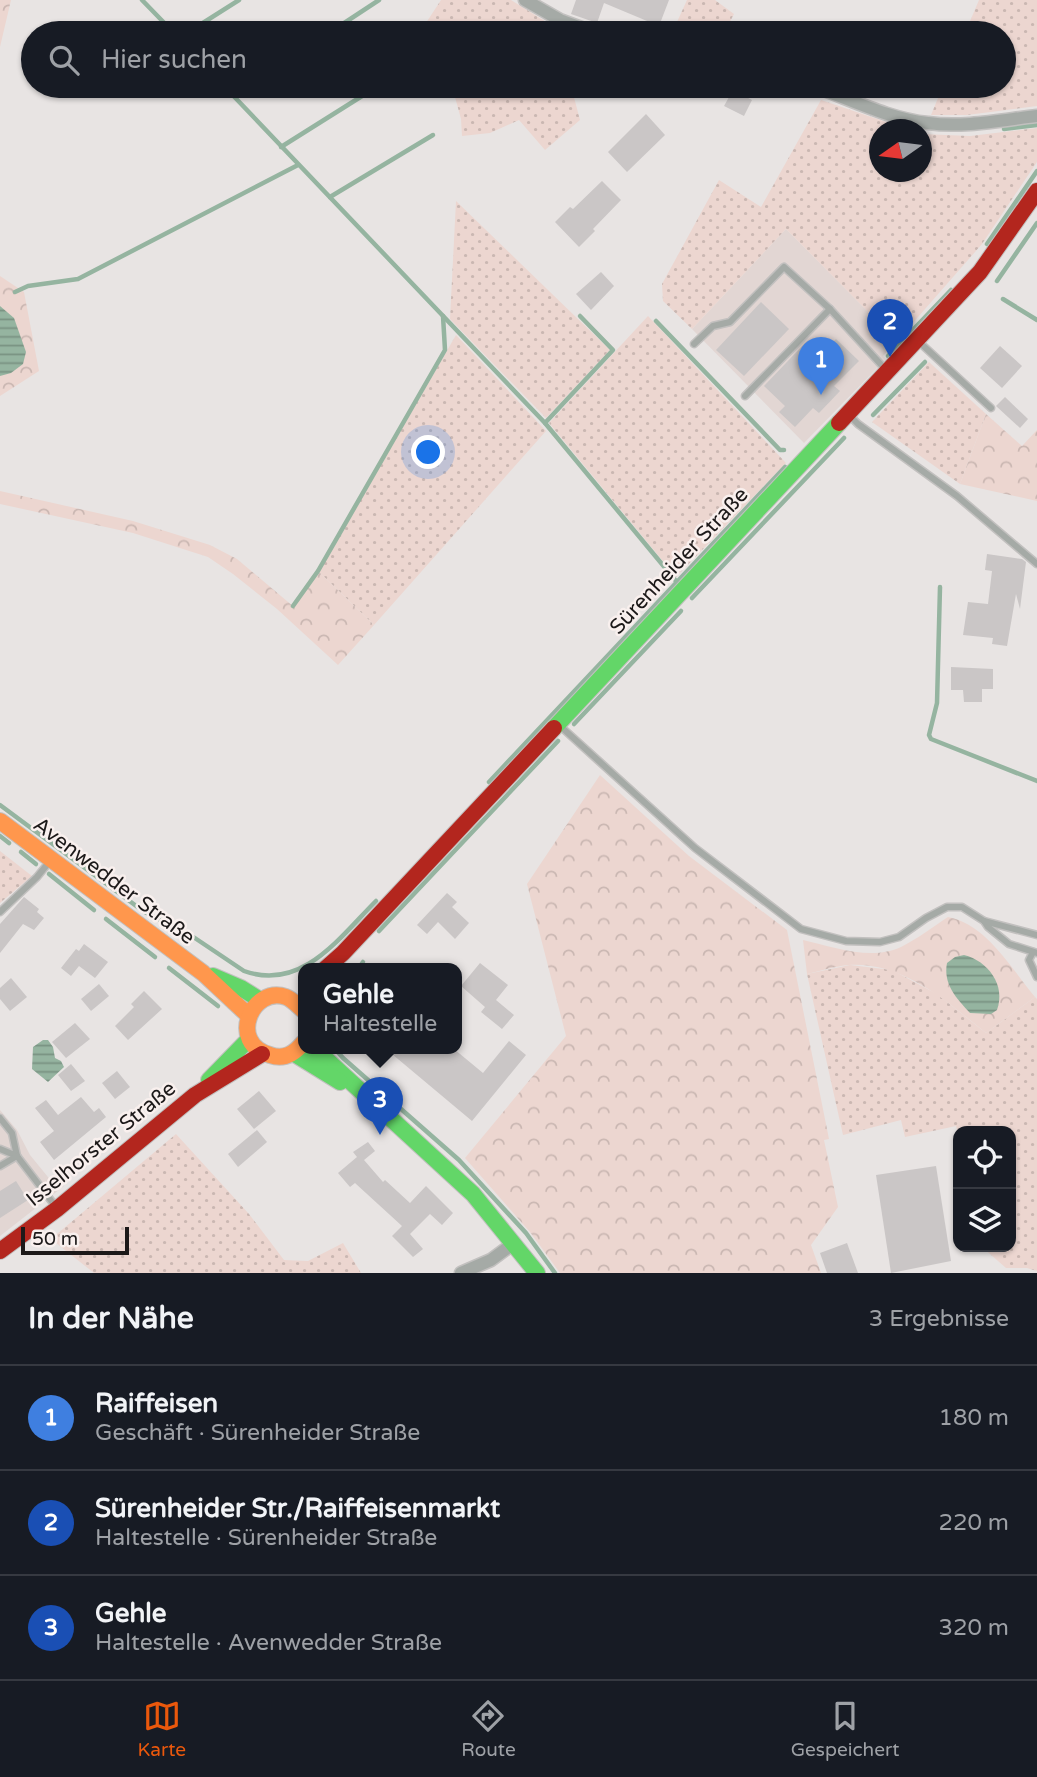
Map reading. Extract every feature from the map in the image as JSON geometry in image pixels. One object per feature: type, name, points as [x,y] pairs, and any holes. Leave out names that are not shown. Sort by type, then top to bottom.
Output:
[{"type":"street","points":[[525,0],[563,21]]},
{"type":"street","points":[[846,98],[895,116],[928,124],[1037,116]]},
{"type":"street","name":"Sürenheider Straße","points":[[332,963],[980,272],[1037,191]]},
{"type":"street","name":"Avenwedder Straße","points":[[0,821],[203,972],[248,1015]]},
{"type":"street","name":"Sürenheider Straße","points":[[337,963],[343,953]]},
{"type":"street","name":"Avenwedder Straße","points":[[203,972],[241,988],[260,1000]]},
{"type":"street","points":[[298,1002],[281,995],[260,1000],[248,1015],[246,1027],[248,1040],[262,1054],[283,1057],[298,1048]]},
{"type":"street","name":"Isselhorster Straße","points":[[195,1096],[248,1040]]},
{"type":"street","name":"Isselhorster Straße","points":[[2,1245],[57,1209],[195,1096],[262,1054]]},
{"type":"street","points":[[306,1054],[364,1096]]},
{"type":"street","points":[[320,1054],[473,1194],[537,1273]]},
{"type":"street","points":[[461,1273],[491,1260],[514,1243]]},
{"type":"lane","points":[[694,344],[713,326],[730,322],[784,267],[830,309],[887,372]]},
{"type":"lane","points":[[745,396],[830,309]]},
{"type":"lane","points":[[917,339],[991,408]]},
{"type":"lane","points":[[848,414],[957,496],[1037,564]]},
{"type":"lane","points":[[557,722],[695,848],[801,929],[846,941],[880,942],[899,937],[947,907],[962,907],[984,921],[1037,935]]},
{"type":"lane","points":[[0,912],[37,877],[51,859]]},
{"type":"lane","points":[[984,921],[988,928],[1009,944],[1035,952],[1029,960],[1037,977]]},
{"type":"lane","points":[[0,1118],[12,1133],[17,1156],[57,1209]]},
{"type":"lane","points":[[0,1149],[17,1156]]},
{"type":"lane","points":[[0,1166],[17,1156]]},
{"type":"shaded area","points":[[786,229],[897,341],[883,356],[886,359],[804,443],[692,329]]},
{"type":"shaded area","points":[[0,306],[14,318],[26,352],[23,364],[11,373],[0,376]]},
{"type":"shaded area","points":[[964,955],[987,968],[997,983],[999,1001],[997,1010],[991,1014],[970,1013],[949,984],[947,963]]},
{"type":"shaded area","points":[[43,1040],[48,1040],[53,1047],[55,1058],[61,1061],[64,1067],[48,1082],[32,1069],[33,1047]]},
{"type":"shaded area","points":[[0,1110],[52,1182],[64,1186],[0,1236]]},
{"type":"green space","points":[[0,0],[11,0],[0,47]]},
{"type":"green space","points":[[441,0],[511,0],[545,21],[427,21]]},
{"type":"green space","points":[[687,0],[715,0],[734,14],[730,21],[677,21]]},
{"type":"green space","points":[[979,0],[1037,0],[1037,106],[967,115],[931,115],[938,98],[1016,98],[1016,21],[970,21]]},
{"type":"green space","points":[[455,98],[574,98],[580,120],[545,150],[519,120],[490,133],[462,136]]},
{"type":"green space","points":[[821,100],[877,119],[869,119],[869,182],[932,182],[932,134],[970,136],[1037,128],[1037,162],[982,244],[897,341],[786,229],[692,329],[663,301],[662,284],[719,180],[761,207]]},
{"type":"green space","points":[[456,201],[610,350],[546,418],[450,319]]},
{"type":"green space","points":[[0,276],[24,292],[39,371],[0,396]]},
{"type":"green space","points":[[648,316],[786,463],[676,577],[549,423]]},
{"type":"green space","points":[[456,335],[546,431],[374,625],[319,572]]},
{"type":"green space","points":[[929,362],[986,414],[960,484],[872,422]]},
{"type":"green space","points":[[986,414],[1022,446],[1037,430],[1037,501],[960,484]]},
{"type":"green space","points":[[0,491],[133,521],[210,545],[237,559],[294,607],[319,572],[374,625],[338,665],[277,609],[208,557],[133,533],[0,504]]},
{"type":"green space","points":[[600,775],[689,856],[787,930],[829,1139],[824,1140],[838,1207],[811,1245],[821,1273],[560,1273],[530,1232],[465,1158],[566,1036],[527,884]]},
{"type":"green space","points":[[0,851],[32,876],[0,903]]},
{"type":"green space","points":[[948,917],[962,921],[986,938],[1035,997],[986,1033],[923,986],[888,970],[849,965],[807,974],[803,940],[840,949],[878,953],[901,947]]},
{"type":"green space","points":[[850,965],[892,970],[937,994],[986,1033],[1035,997],[1037,999],[1037,1271],[1006,1268],[988,1252],[1016,1252],[1016,1126],[953,1126],[905,1137],[901,1120],[843,1135],[807,974]]},
{"type":"green space","points":[[176,1134],[249,1214],[284,1260],[308,1261],[343,1243],[361,1273],[94,1273],[51,1239]]},
{"type":"building","points":[[576,0],[669,0],[661,21],[647,21],[604,3],[598,21],[571,14]]},
{"type":"building","points":[[728,98],[752,100],[744,116],[724,106]]},
{"type":"building","points":[[646,114],[665,135],[627,172],[608,152]]},
{"type":"building","points":[[602,181],[621,200],[579,247],[555,222]]},
{"type":"building","points":[[601,272],[614,286],[591,310],[576,294]]},
{"type":"building","points":[[761,302],[789,329],[744,376],[716,350]]},
{"type":"building","points":[[836,339],[859,361],[834,386],[840,391],[819,413],[813,408],[795,427],[779,412],[785,406],[764,386],[807,341],[821,354]]},
{"type":"building","points":[[1000,346],[1022,366],[1002,388],[980,368]]},
{"type":"building","points":[[1005,397],[1028,419],[1020,428],[996,406]]},
{"type":"building","points":[[987,554],[1022,559],[1026,562],[1020,609],[1016,594],[1007,646],[992,644],[993,638],[963,635],[968,602],[988,604],[992,571],[985,570]]},
{"type":"building","points":[[951,667],[993,669],[993,689],[982,689],[982,702],[964,702],[963,690],[951,690]]},
{"type":"building","points":[[447,893],[457,902],[452,907],[469,923],[455,939],[438,922],[427,934],[417,925]]},
{"type":"building","points":[[24,897],[39,909],[37,912],[44,918],[34,930],[23,924],[0,953],[0,924]]},
{"type":"building","points":[[84,944],[108,962],[95,978],[79,966],[71,976],[61,968],[76,949],[79,951]]},
{"type":"building","points":[[480,963],[508,985],[496,1000],[514,1015],[502,1029],[481,1012],[485,1007],[462,985]]},
{"type":"building","points":[[11,978],[27,997],[10,1011],[0,999],[0,988]]},
{"type":"building","points":[[99,984],[109,996],[91,1011],[81,999]]},
{"type":"building","points":[[144,991],[162,1009],[128,1040],[115,1026],[134,1007],[131,1004]]},
{"type":"building","points":[[75,1023],[90,1039],[66,1058],[52,1042]]},
{"type":"building","points":[[509,1041],[526,1055],[472,1121],[392,1054],[460,1054],[483,1073]]},
{"type":"building","points":[[71,1064],[85,1081],[71,1091],[58,1075]]},
{"type":"building","points":[[117,1071],[130,1087],[115,1099],[102,1083]]},
{"type":"building","points":[[259,1091],[276,1111],[254,1129],[237,1109]]},
{"type":"building","points":[[81,1097],[94,1112],[99,1108],[106,1117],[54,1160],[40,1142],[54,1131],[35,1108],[46,1100],[58,1115]]},
{"type":"building","points":[[257,1130],[267,1142],[238,1167],[228,1154]]},
{"type":"building","points":[[368,1142],[375,1151],[364,1160],[383,1182],[385,1180],[410,1203],[426,1186],[453,1213],[442,1225],[430,1214],[410,1234],[423,1249],[413,1257],[392,1236],[402,1226],[355,1183],[350,1187],[338,1173],[357,1157],[353,1152]]},
{"type":"building","points":[[936,1166],[951,1261],[891,1273],[876,1175]]},
{"type":"building","points":[[16,1181],[28,1200],[0,1218],[0,1191]]},
{"type":"building","points":[[847,1243],[858,1273],[827,1273],[820,1253]]},
{"type":"waterway","points":[[142,0],[162,21]]},
{"type":"waterway","points":[[206,21],[239,0]]},
{"type":"waterway","points":[[347,21],[379,0]]},
{"type":"waterway","points":[[235,98],[545,423],[676,581]]},
{"type":"waterway","points":[[281,147],[359,98]]},
{"type":"waterway","points":[[1004,129],[1037,125]]},
{"type":"waterway","points":[[330,197],[433,135]]},
{"type":"waterway","points":[[15,292],[28,286],[78,279],[298,165]]},
{"type":"waterway","points":[[987,244],[1037,171]]},
{"type":"waterway","points":[[997,281],[1037,223]]},
{"type":"waterway","points":[[888,356],[951,290]]},
{"type":"waterway","points":[[1003,299],[1037,320]]},
{"type":"waterway","points":[[293,606],[318,571],[445,350],[443,316]]},
{"type":"waterway","points":[[545,423],[613,350],[580,316]]},
{"type":"waterway","points":[[656,321],[780,450],[784,450]]},
{"type":"waterway","points":[[873,415],[925,362]]},
{"type":"waterway","points":[[692,598],[844,438]]},
{"type":"waterway","points":[[489,782],[785,467]]},
{"type":"waterway","points":[[940,587],[937,703],[929,735],[931,739],[1037,781]]},
{"type":"waterway","points":[[574,724],[681,611]]},
{"type":"waterway","points":[[379,931],[558,741]]},
{"type":"waterway","points":[[0,805],[143,911],[164,922],[171,922],[244,971],[265,975],[284,974],[298,969]]},
{"type":"waterway","points":[[0,836],[9,843]]},
{"type":"waterway","points":[[21,852],[36,864]]},
{"type":"waterway","points":[[49,874],[94,910]]},
{"type":"waterway","points":[[309,963],[334,945],[376,901]]},
{"type":"waterway","points":[[106,919],[155,957]]},
{"type":"waterway","points":[[169,968],[218,1006]]},
{"type":"waterway","points":[[339,1054],[459,1160],[526,1233],[555,1273]]},
{"type":"traffic: fast","points":[[554,728],[839,423]]},
{"type":"traffic: fast","points":[[213,976],[260,1000]]},
{"type":"traffic: fast","points":[[209,1080],[249,1039]]},
{"type":"traffic: fast","points":[[293,1053],[340,1082]]},
{"type":"traffic: fast","points":[[320,1054],[473,1194],[537,1273]]},
{"type":"traffic: slow","points":[[0,821],[203,973],[248,1015]]},
{"type":"traffic: slow","points":[[298,1006],[286,997],[263,999],[249,1017],[247,1028],[257,1049],[270,1055],[280,1057],[298,1048]]},
{"type":"traffic: jam","points":[[839,423],[980,272],[1037,191]]},
{"type":"traffic: jam","points":[[332,963],[554,728]]},
{"type":"traffic: jam","points":[[0,1251],[57,1209],[195,1095],[262,1054]]},
{"type":"place","name":"Sürenheider Str./Raiffeisenmarkt","points":[[890,357]]},
{"type":"place","name":"Raiffeisen","points":[[821,395]]},
{"type":"place","name":"Gehle","points":[[380,1135]]}]
